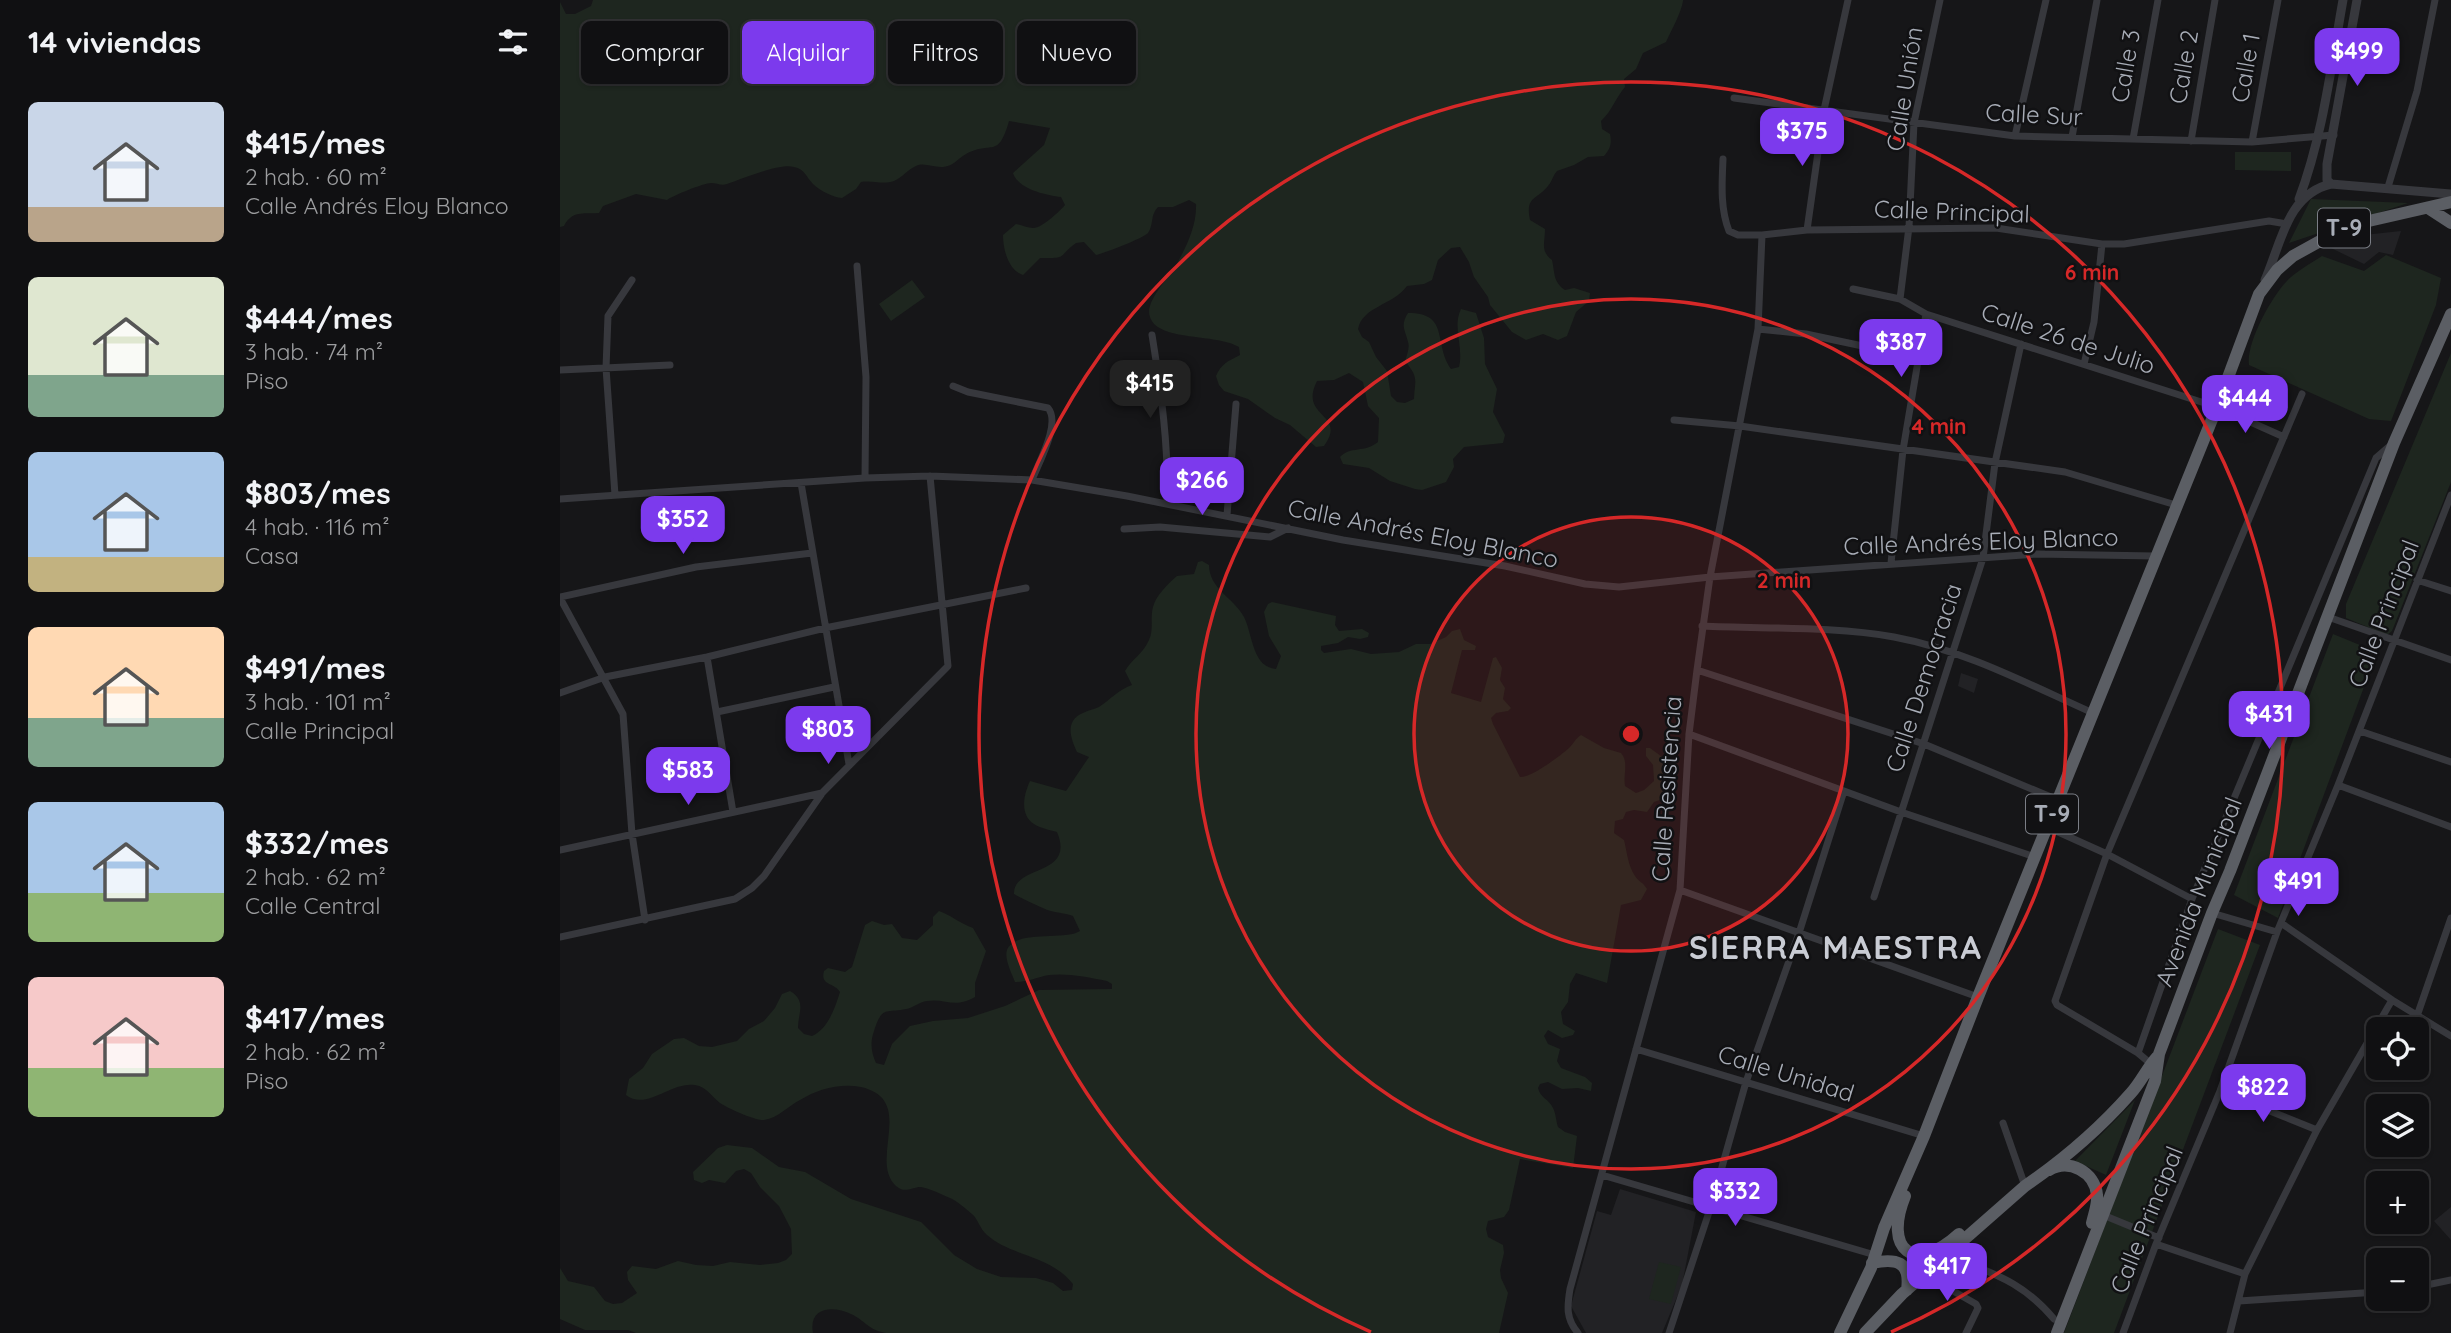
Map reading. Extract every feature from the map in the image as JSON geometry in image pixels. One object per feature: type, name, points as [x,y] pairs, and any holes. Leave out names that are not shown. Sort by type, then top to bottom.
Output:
[{"type":"highway","name":"T-9","points":[[1840,1333],[1860,1293],[1884,1228],[1924,1136],[2217,407],[2259,294],[2277,270],[2293,256],[2330,234],[2360,223],[2451,202]]},
{"type":"highway","points":[[2428,208],[2451,223]]},
{"type":"highway","name":"Avenida Municipal","points":[[2057,1333],[2155,1081],[2155,1059],[2394,443],[2451,314]]},
{"type":"highway","name":"T-9","points":[[1865,1333],[1881,1314],[1984,1221],[2114,1112],[2135,1089],[2155,1059]]},
{"type":"highway","name":"T-9","points":[[1924,1136],[1899,1217],[1898,1238],[1901,1244],[1916,1255],[1936,1252],[1966,1227],[1984,1221]]},
{"type":"highway","name":"T-9","points":[[2040,1175],[2054,1167],[2070,1166],[2084,1171],[2095,1186],[2097,1197],[2091,1224],[2049,1333]]},
{"type":"highway","points":[[1874,1259],[1888,1259],[1901,1264],[1907,1272],[1907,1290]]},
{"type":"street","points":[[1807,230],[1824,110],[1848,0]]},
{"type":"street","name":"Calle Unión","points":[[1909,228],[1914,123],[1940,0]]},
{"type":"street","points":[[2015,136],[2046,0]]},
{"type":"street","points":[[2072,137],[2097,0]]},
{"type":"street","name":"Calle 3","points":[[2133,139],[2158,0]]},
{"type":"street","name":"Calle 2","points":[[2191,141],[2216,0]]},
{"type":"street","name":"Calle 1","points":[[2252,142],[2278,0]]},
{"type":"street","points":[[2295,209],[2312,164],[2318,138],[2343,0]]},
{"type":"street","points":[[2331,184],[2326,174],[2327,164],[2357,0]]},
{"type":"street","points":[[2388,187],[2417,91],[2435,0]]},
{"type":"street","name":"Calle Sur","points":[[1734,97],[2015,136],[2252,142],[2334,135]]},
{"type":"street","name":"Calle Principal","points":[[1723,159],[1721,190],[1725,222],[1729,231],[1738,234],[1762,235],[1807,230],[1996,228],[2102,244],[2161,239],[2269,221],[2287,224]]},
{"type":"street","name":"T-9","points":[[2259,294],[2295,209],[2307,194],[2317,188],[2331,184],[2451,194]]},
{"type":"street","points":[[1900,299],[1909,228]]},
{"type":"street","name":"Calle Resistencia","points":[[1578,1333],[1568,1319],[1567,1303],[1680,890],[1689,734],[1702,626],[1758,329],[1762,235]]},
{"type":"street","points":[[2084,364],[2094,323],[2102,244]]},
{"type":"street","points":[[857,266],[866,377],[865,478]]},
{"type":"street","points":[[615,495],[606,368],[608,316],[632,280]]},
{"type":"street","name":"Calle 26 de Julio","points":[[1853,289],[1900,299],[1926,314],[2217,407],[2284,437]]},
{"type":"street","points":[[1891,563],[1903,450],[1926,314]]},
{"type":"street","points":[[1758,329],[1806,334],[1919,358]]},
{"type":"street","points":[[1152,335],[1165,427],[1167,504]]},
{"type":"street","name":"Calle Democracia","points":[[1874,897],[1983,558],[1995,463],[2021,344]]},
{"type":"street","points":[[560,370],[670,365]]},
{"type":"street","points":[[953,386],[968,392],[1048,408],[1052,413],[1053,426],[1032,480]]},
{"type":"street","points":[[2155,1059],[2138,1053],[2057,1005],[2055,1001],[2107,855],[2302,394]]},
{"type":"street","points":[[1227,515],[1236,404]]},
{"type":"street","points":[[1674,420],[1740,426],[2065,472],[2176,505]]},
{"type":"street","points":[[2138,1053],[2192,899],[2376,458],[2394,443]]},
{"type":"street","points":[[560,937],[735,899],[752,888],[764,876],[823,792],[948,666],[930,475]]},
{"type":"street","name":"Calle Andrés Eloy Blanco","points":[[560,499],[930,475],[1032,480],[1227,515],[1343,540],[1505,566],[1585,584],[1619,587],[1891,563],[2068,553],[2155,556]]},
{"type":"street","points":[[801,483],[849,764]]},
{"type":"street","name":"Calle Principal","points":[[2123,1333],[2157,1241],[2220,1091],[2277,932],[2360,731],[2392,641],[2451,495]]},
{"type":"street","points":[[1124,529],[1160,527],[1270,537],[1287,528]]},
{"type":"street","points":[[645,920],[632,834],[623,714],[560,597],[696,567],[812,552]]},
{"type":"street","points":[[2417,580],[2451,591]]},
{"type":"street","points":[[560,693],[605,677],[707,657],[825,628],[1026,588]]},
{"type":"street","points":[[2328,617],[2451,660]]},
{"type":"street","points":[[1702,626],[1858,632],[1894,637],[1954,652],[2093,713]]},
{"type":"street","points":[[707,657],[733,812]]},
{"type":"street","points":[[1697,670],[1924,744],[2058,800]]},
{"type":"street","points":[[717,712],[834,687]]},
{"type":"street","points":[[2360,731],[2451,762]]},
{"type":"street","points":[[1689,734],[1902,812],[2035,857]]},
{"type":"street","points":[[2338,785],[2451,827]]},
{"type":"street","points":[[1669,1333],[1711,1206],[1746,1082],[1799,933],[1844,791]]},
{"type":"street","points":[[560,850],[823,792]]},
{"type":"street","points":[[2047,827],[2192,899]]},
{"type":"street","points":[[1680,890],[1978,997]]},
{"type":"street","points":[[2212,913],[2277,932]]},
{"type":"street","points":[[2417,1016],[2447,939],[2451,918]]},
{"type":"street","points":[[2281,923],[2392,1000],[2451,1036]]},
{"type":"street","points":[[2230,1333],[2245,1274],[2317,1130],[2392,1000]]},
{"type":"street","name":"Calle Unidad","points":[[1636,1049],[1924,1136]]},
{"type":"street","points":[[2220,1091],[2317,1130]]},
{"type":"street","points":[[2003,1124],[2025,1186]]},
{"type":"street","points":[[1602,1175],[1711,1206],[1874,1259]]},
{"type":"street","points":[[2103,1214],[2157,1241],[2245,1274]]},
{"type":"street","points":[[1947,1255],[2014,1283],[2034,1297],[2054,1319]]},
{"type":"street","points":[[1925,1275],[1976,1304],[1978,1308],[1966,1333]]},
{"type":"street","points":[[2429,1285],[2451,1280]]},
{"type":"street","points":[[2239,1301],[2366,1293]]},
{"type":"shaded area","points":[[593,0],[1683,0],[1666,42],[1643,53],[1636,69],[1624,79],[1625,87],[1601,121],[1602,129],[1610,134],[1611,138],[1604,156],[1588,157],[1557,171],[1529,207],[1530,220],[1545,229],[1545,250],[1552,260],[1558,284],[1565,290],[1574,288],[1590,293],[1589,301],[1576,312],[1567,336],[1558,340],[1543,334],[1526,340],[1512,332],[1490,305],[1460,247],[1451,248],[1438,260],[1432,280],[1407,286],[1361,321],[1358,329],[1387,371],[1391,396],[1397,402],[1405,403],[1414,399],[1415,383],[1414,375],[1405,361],[1409,346],[1404,324],[1408,313],[1421,314],[1435,324],[1451,369],[1459,367],[1458,323],[1461,309],[1476,313],[1484,338],[1485,364],[1497,389],[1493,412],[1505,435],[1503,443],[1464,447],[1453,459],[1454,467],[1446,482],[1422,490],[1390,481],[1369,468],[1343,464],[1340,457],[1344,454],[1378,442],[1379,418],[1368,406],[1363,382],[1349,373],[1334,380],[1317,381],[1313,402],[1327,421],[1330,435],[1324,446],[1316,447],[1290,425],[1248,399],[1224,391],[1219,385],[1216,376],[1220,368],[1240,355],[1239,347],[1217,340],[1176,334],[1155,325],[1150,317],[1151,304],[1180,258],[1193,228],[1196,204],[1189,200],[1173,207],[1158,207],[1148,233],[1114,249],[1096,255],[1084,242],[1076,243],[1059,257],[1040,258],[1023,275],[1014,269],[1005,252],[1003,235],[1016,224],[1033,228],[1041,226],[1065,205],[1061,197],[1026,187],[1013,173],[1044,145],[1050,128],[1009,121],[1001,141],[993,147],[975,150],[947,166],[919,165],[890,182],[861,182],[856,189],[842,198],[819,189],[801,170],[787,166],[770,169],[725,185],[707,184],[667,200],[636,194],[603,206],[599,213],[575,215],[560,227],[560,2],[566,14],[575,14],[591,6]]},
{"type":"shaded area","points":[[2235,152],[2291,152],[2291,171],[2235,170]]},
{"type":"shaded area","points":[[2311,199],[2408,203],[2289,243]]},
{"type":"shaded area","points":[[2401,231],[2393,255],[2379,252],[2364,264],[2331,248],[2364,235]]},
{"type":"shaded area","points":[[2386,255],[2441,278],[2436,305],[2391,421],[2369,419],[2249,365],[2251,345],[2267,309],[2280,289],[2294,275],[2322,256],[2364,271]]},
{"type":"shaded area","points":[[912,280],[925,297],[891,321],[879,304]]},
{"type":"shaded area","points":[[2451,353],[2451,482],[2392,631],[2387,635],[2346,618],[2346,604]]},
{"type":"shaded area","points":[[1198,562],[1209,565],[1217,587],[1240,610],[1254,649],[1262,663],[1268,667],[1276,669],[1281,656],[1269,636],[1264,612],[1272,602],[1336,616],[1335,625],[1339,631],[1362,629],[1369,633],[1368,637],[1348,637],[1338,643],[1321,646],[1324,653],[1351,649],[1371,654],[1399,652],[1416,644],[1430,644],[1460,629],[1464,640],[1476,646],[1475,650],[1462,650],[1451,693],[1481,702],[1493,658],[1496,657],[1502,668],[1500,680],[1505,688],[1503,699],[1511,708],[1496,713],[1491,718],[1520,777],[1531,774],[1552,761],[1581,735],[1604,748],[1621,753],[1625,764],[1625,786],[1636,793],[1654,781],[1653,765],[1646,756],[1646,748],[1665,759],[1668,774],[1662,784],[1668,795],[1666,798],[1654,802],[1647,812],[1626,812],[1623,819],[1615,821],[1614,833],[1624,840],[1633,872],[1647,889],[1641,900],[1621,905],[1607,983],[1576,973],[1570,984],[1568,1002],[1561,1012],[1563,1024],[1575,1031],[1573,1035],[1562,1038],[1548,1030],[1544,1036],[1548,1044],[1560,1049],[1557,1061],[1561,1068],[1585,1077],[1592,1083],[1591,1091],[1562,1089],[1548,1082],[1540,1084],[1538,1088],[1553,1108],[1558,1127],[1577,1136],[1573,1168],[1520,1159],[1509,1210],[1504,1217],[1488,1221],[1488,1237],[1503,1245],[1500,1270],[1508,1293],[1499,1333],[886,1333],[875,1330],[844,1311],[830,1309],[823,1310],[814,1318],[813,1333],[636,1333],[628,1330],[585,1330],[560,1319],[560,1268],[568,1281],[594,1287],[605,1301],[613,1304],[622,1303],[637,1293],[628,1280],[627,1272],[632,1266],[656,1269],[678,1261],[713,1266],[730,1262],[760,1265],[778,1263],[792,1254],[791,1229],[779,1206],[760,1187],[751,1173],[744,1169],[736,1171],[725,1183],[709,1180],[702,1183],[694,1180],[693,1172],[718,1148],[727,1145],[752,1148],[779,1167],[805,1172],[851,1199],[921,1222],[954,1255],[977,1269],[1001,1277],[1036,1278],[1053,1283],[1063,1291],[1072,1290],[1073,1284],[1053,1267],[1008,1248],[987,1235],[974,1216],[953,1199],[924,1188],[905,1190],[896,1186],[889,1175],[887,1161],[889,1117],[886,1104],[877,1094],[861,1087],[845,1086],[822,1090],[764,1120],[729,1108],[695,1085],[677,1087],[642,1100],[626,1095],[629,1079],[643,1068],[652,1054],[674,1039],[684,1038],[699,1046],[712,1047],[737,1041],[749,1029],[764,1021],[782,994],[790,991],[800,1003],[798,1028],[804,1034],[812,1036],[818,1033],[830,1017],[840,992],[826,982],[824,971],[828,968],[845,972],[852,967],[865,925],[872,921],[884,925],[892,924],[902,938],[917,940],[933,925],[933,917],[939,911],[973,928],[986,951],[975,983],[975,997],[956,1003],[927,1001],[882,1014],[872,1039],[876,1063],[884,1065],[892,1044],[910,1026],[968,1018],[1005,1006],[1039,990],[1112,989],[1112,984],[1107,981],[1070,975],[1049,975],[1015,982],[1007,958],[1007,950],[1012,944],[1030,937],[1073,934],[1080,931],[1073,916],[1048,910],[1014,894],[1016,885],[1023,878],[1051,863],[1058,856],[1061,846],[1057,832],[1039,827],[1029,820],[1025,809],[1026,792],[1030,781],[1066,791],[1089,757],[1077,752],[1071,736],[1073,721],[1077,716],[1099,707],[1132,685],[1125,671],[1149,640],[1152,611],[1157,598],[1177,576],[1194,574]]},
{"type":"shaded area","points":[[2333,634],[2377,652],[2278,918],[2234,895]]},
{"type":"shaded area","points":[[1961,673],[1978,679],[1974,693],[1958,686]]},
{"type":"shaded area","points":[[2218,929],[2260,945],[2114,1333],[2064,1333]]},
{"type":"shaded area","points":[[2135,1100],[2106,1175],[2075,1161]]},
{"type":"shaded area","points":[[1620,1189],[1696,1212],[1682,1285],[1662,1333],[1586,1333],[1571,1306],[1597,1211],[1611,1215]]},
{"type":"shaded area","points":[[2451,1207],[2451,1240],[2434,1221]]},
{"type":"shaded area","points":[[1659,1262],[1681,1267],[1671,1304],[1649,1299]]},
{"type":"district","name":"SIERRA MAESTRA","points":[[1836,948]]}]
